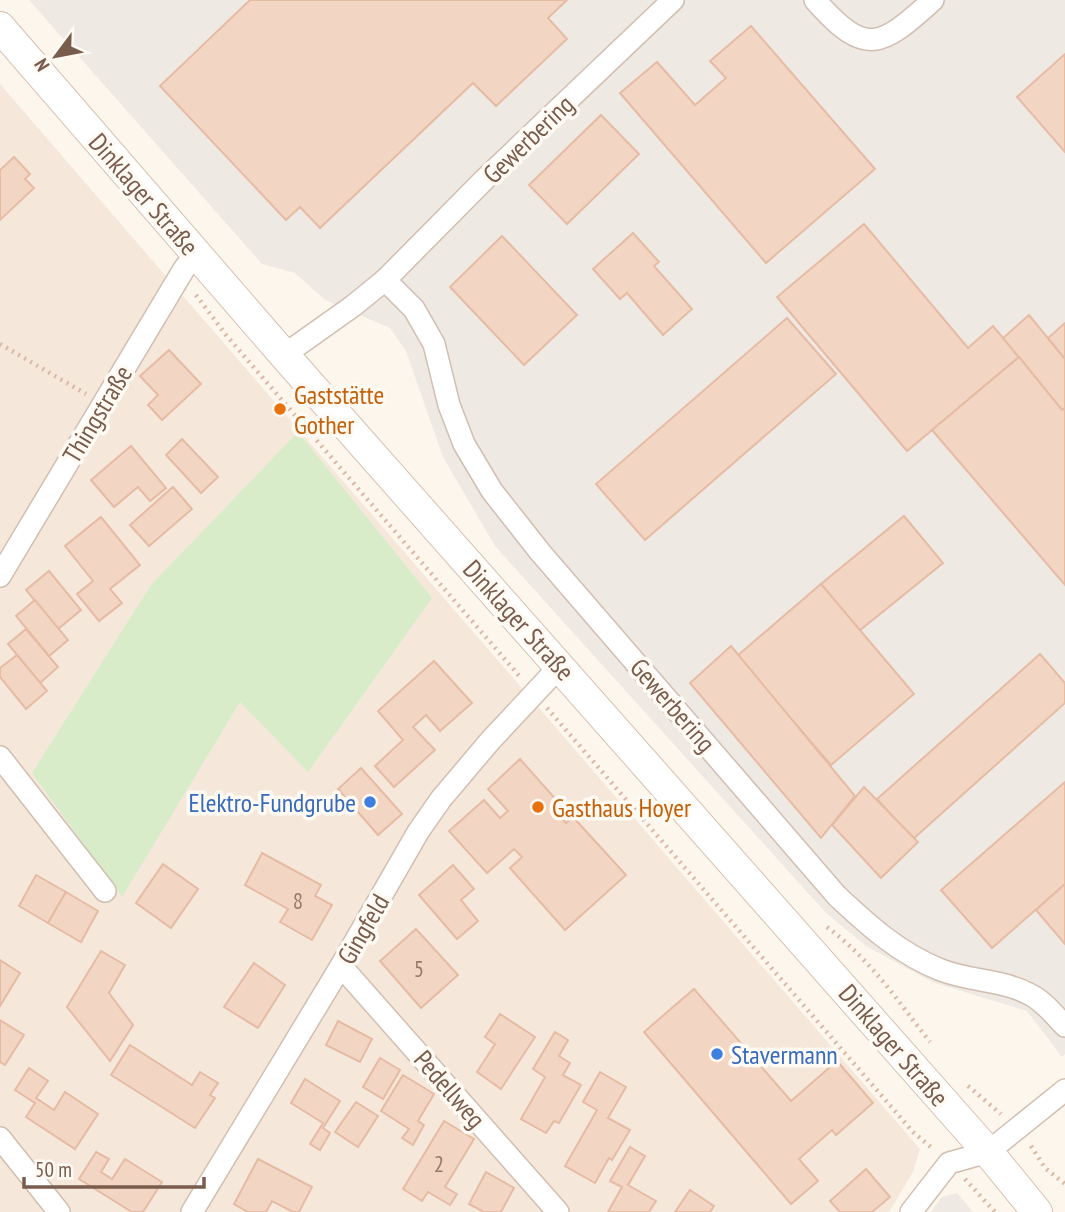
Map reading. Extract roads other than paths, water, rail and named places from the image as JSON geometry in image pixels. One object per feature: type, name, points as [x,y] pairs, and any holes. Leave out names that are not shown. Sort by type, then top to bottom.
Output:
[{"type":"main road","name":"Dinklager Straße","points":[[0,27],[190,261],[284,355],[988,1153],[1037,1212]]},
{"type":"street","name":"Gewerbering","points":[[284,355],[385,280],[485,179],[673,0]]},
{"type":"street","points":[[815,0],[835,23],[857,37],[880,40],[901,29],[933,0]]},
{"type":"street","name":"Thingstraße","points":[[0,576],[190,261]]},
{"type":"street","name":"Gewerbering","points":[[385,280],[414,309],[434,344],[449,405],[464,444],[492,491],[540,552],[837,896],[870,927],[902,951],[942,971],[1029,993],[1047,1006],[1065,1026]]},
{"type":"street","name":"Gingfeld","points":[[192,1212],[341,967],[418,832],[441,799],[490,741],[536,695],[560,666]]},
{"type":"street","points":[[0,757],[105,891]]},
{"type":"street","name":"Pedellweg","points":[[341,967],[558,1212]]},
{"type":"street","points":[[911,1212],[949,1163],[988,1153],[1065,1090]]},
{"type":"street","points":[[0,1138],[58,1212]]},
{"type":"place","name":"Gaststätte Gother","points":[[280,409]]},
{"type":"place","name":"Elektro-Fundgrube","points":[[370,802]]},
{"type":"place","name":"Gasthaus Hoyer","points":[[538,807]]},
{"type":"place","name":"Stavermann","points":[[717,1054]]}]
